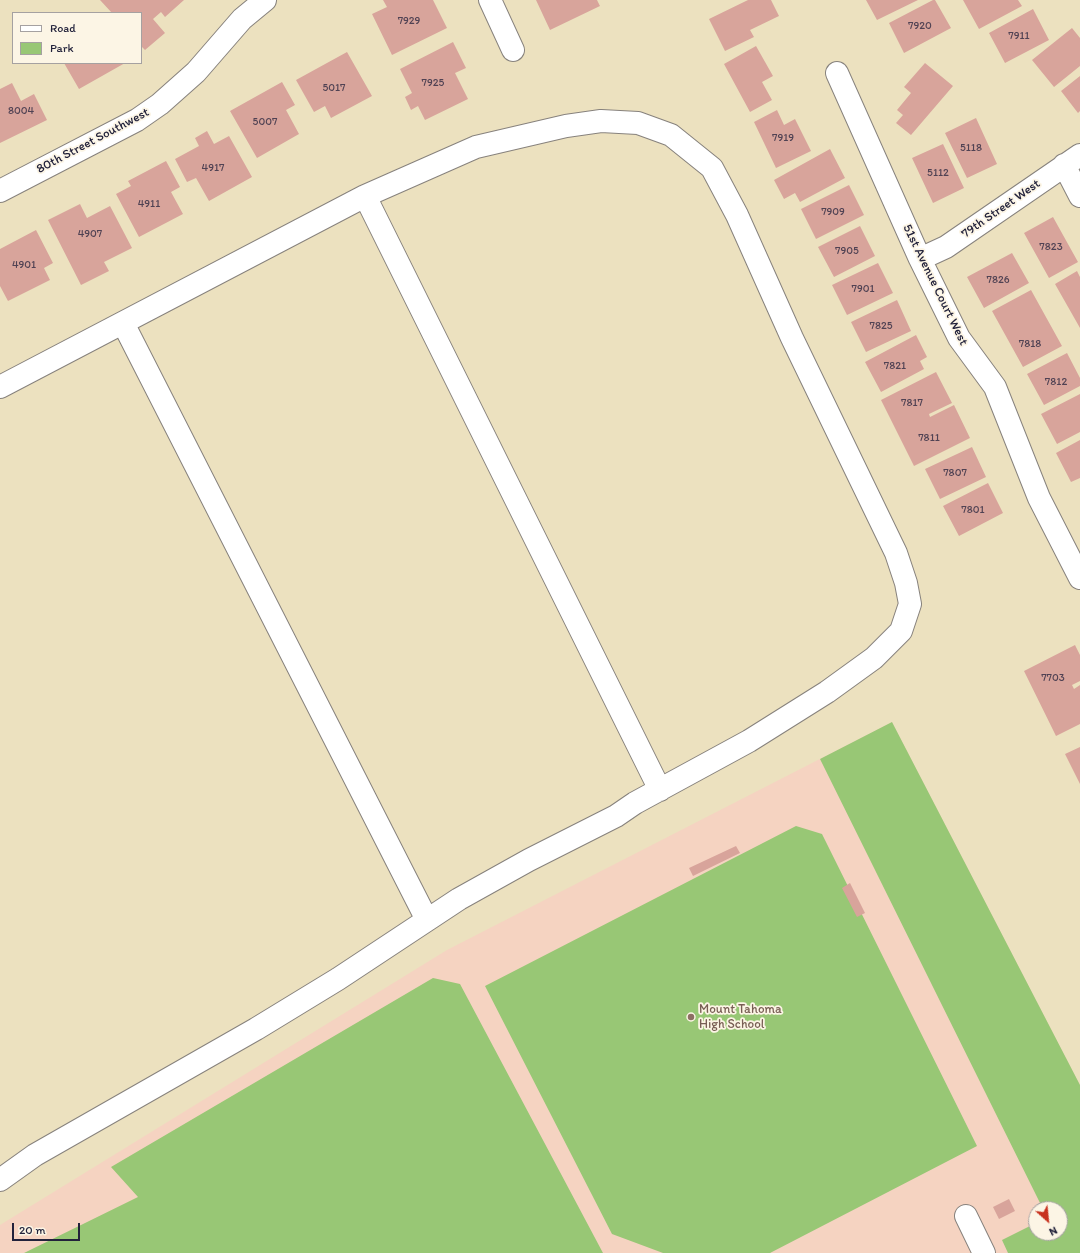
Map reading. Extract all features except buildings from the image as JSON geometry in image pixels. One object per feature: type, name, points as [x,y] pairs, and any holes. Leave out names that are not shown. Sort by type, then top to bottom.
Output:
[{"type":"street","name":"80th Street Southwest","points":[[0,191],[137,120],[160,104],[196,72],[242,19],[265,0]]},
{"type":"street","points":[[490,0],[513,50]]},
{"type":"street","name":"51st Avenue Court West","points":[[837,73],[920,259],[959,338],[995,387],[1039,498],[1080,578]]},
{"type":"street","points":[[0,387],[365,196],[476,148],[566,126],[600,121],[638,123],[671,135],[712,168],[738,215],[792,338],[896,553],[906,583],[910,604],[901,631],[874,658],[827,692],[749,741],[616,816],[529,860],[459,899],[338,979],[256,1029],[35,1156],[0,1180]]},
{"type":"street","points":[[1072,160],[1080,196]]},
{"type":"street","name":"79th Street West","points":[[920,259],[946,247],[1072,160]]},
{"type":"street","points":[[365,196],[660,790]]},
{"type":"street","points":[[123,323],[427,920]]},
{"type":"street","points":[[966,1216],[984,1253]]},
{"type":"shaded area","name":"Mount Tahoma High School","points":[[892,722],[1080,1085],[1080,1253],[0,1253],[0,1225],[447,950]]},
{"type":"green space","points":[[892,722],[1080,1085],[1080,1253],[1008,1253],[1002,1240],[1028,1227],[1028,1241],[1068,1241],[1068,1201],[1039,1201],[820,759]]},
{"type":"green space","points":[[796,826],[822,834],[977,1146],[770,1253],[663,1253],[612,1234],[485,986]]},
{"type":"green space","points":[[433,978],[460,984],[603,1253],[24,1253],[138,1197],[111,1167]]},
{"type":"place","name":"Mount Tahoma High School","points":[[691,1017]]}]
